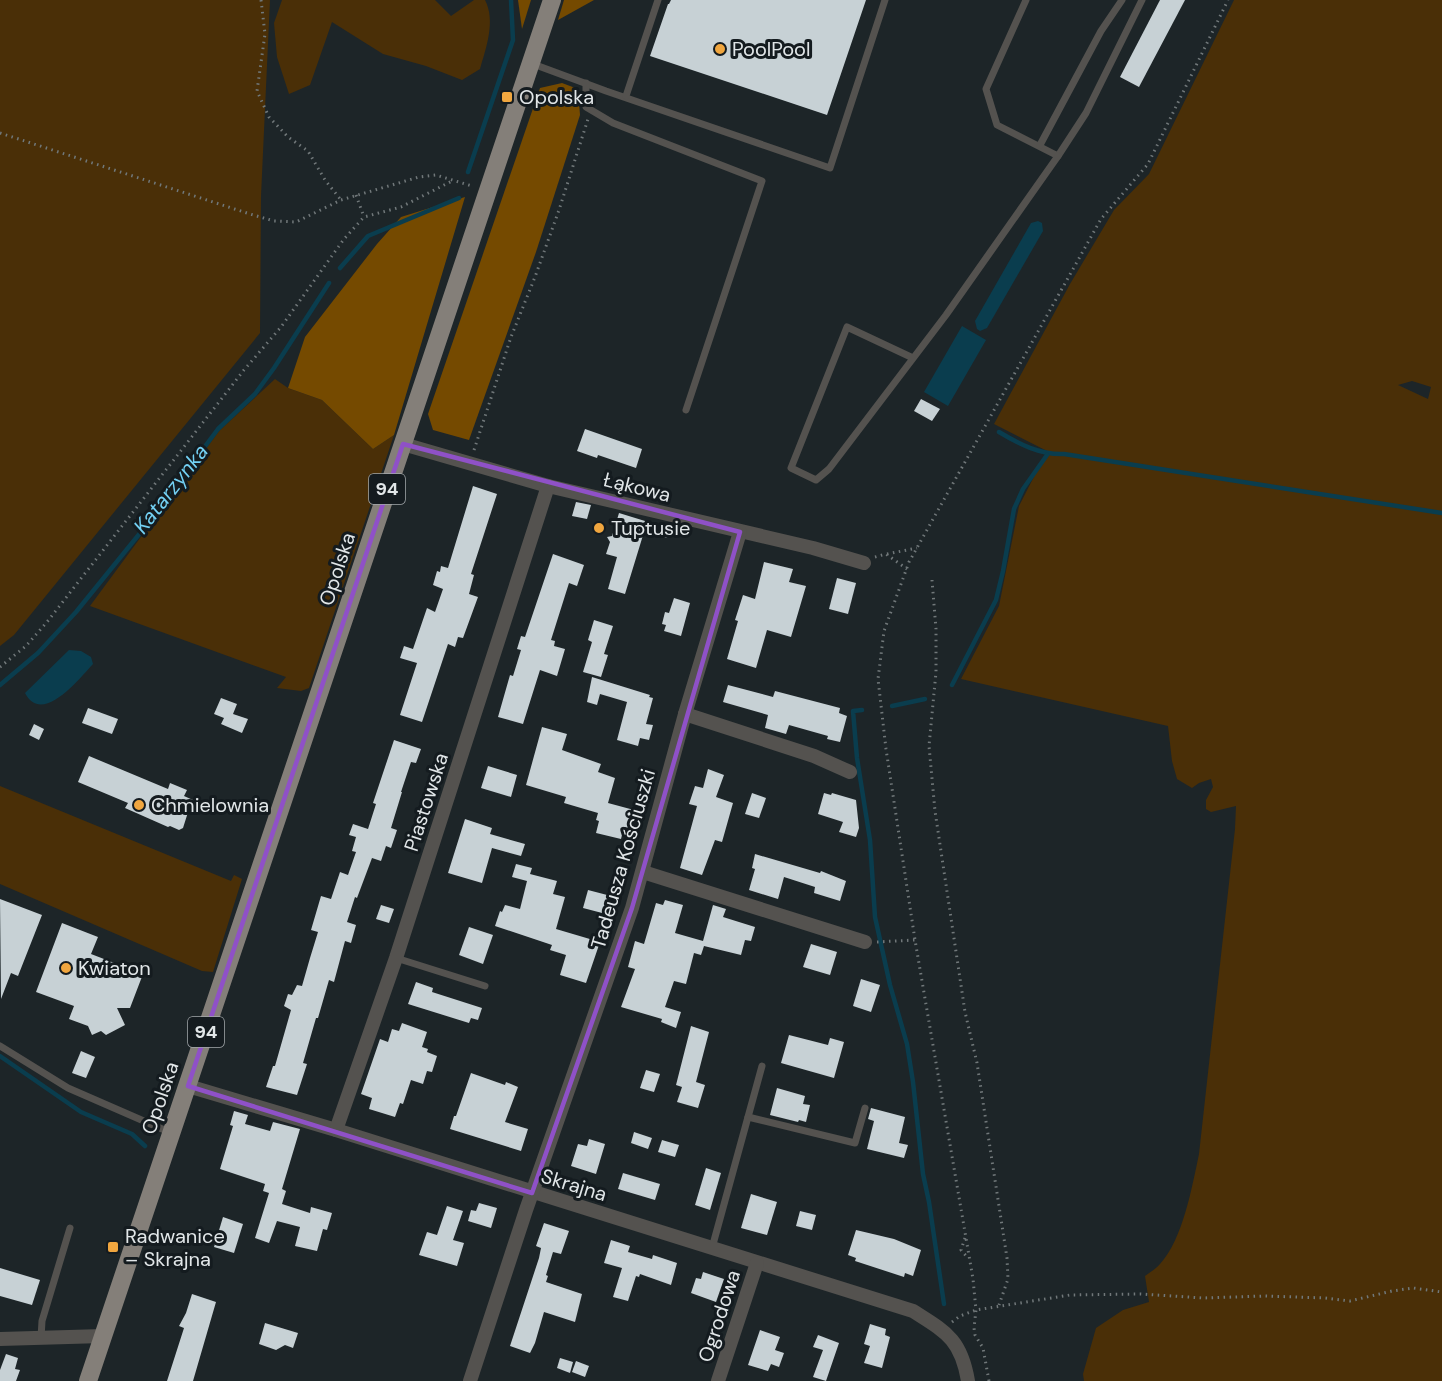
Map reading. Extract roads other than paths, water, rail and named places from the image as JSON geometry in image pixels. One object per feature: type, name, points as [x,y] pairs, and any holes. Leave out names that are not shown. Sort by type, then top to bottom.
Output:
[{"type":"main road","name":"Opolska","points":[[103,1336],[552,0]]},
{"type":"main road","name":"94","points":[[88,1381],[103,1336]]},
{"type":"street","name":"Łąkowa","points":[[402,444],[548,486],[813,548],[864,563]]},
{"type":"street","name":"Piastowska","points":[[336,1130],[396,958],[548,486]]},
{"type":"street","name":"Tadeusza Kościuszki","points":[[470,1381],[532,1193],[629,919],[685,714],[740,532]]},
{"type":"street","points":[[685,714],[814,756],[850,772]]},
{"type":"street","points":[[643,872],[872,942]]},
{"type":"street","name":"Skrajna","points":[[188,1086],[336,1130],[913,1311],[945,1331],[958,1347],[968,1381]]},
{"type":"street","name":"Ogrodowa","points":[[718,1381],[757,1263]]},
{"type":"street","points":[[0,1339],[103,1336]]},
{"type":"lane","points":[[626,96],[658,0]]},
{"type":"lane","points":[[531,63],[830,168],[885,0]]},
{"type":"lane","points":[[1026,0],[986,89],[997,125],[1058,156]]},
{"type":"lane","points":[[1040,146],[1101,31],[1122,0]]},
{"type":"lane","points":[[913,358],[847,327],[791,468],[816,480],[829,469],[913,358],[1058,156],[1086,113],[1142,0]]},
{"type":"lane","points":[[586,84],[586,107],[613,123],[762,181],[686,410]]},
{"type":"lane","points":[[396,958],[485,986]]},
{"type":"lane","points":[[0,1046],[68,1088],[172,1133]]},
{"type":"lane","points":[[712,1248],[762,1066]]},
{"type":"lane","points":[[748,1117],[855,1143],[865,1108]]},
{"type":"lane","points":[[41,1338],[42,1321],[70,1228]]},
{"type":"water","points":[[1038,221],[1042,223],[1043,231],[987,328],[980,331],[975,321],[1031,223]]},
{"type":"water","points":[[962,326],[986,340],[948,406],[924,392]]},
{"type":"water","points":[[69,650],[81,651],[91,657],[93,664],[60,696],[41,704],[32,702],[25,693]]},
{"type":"waterway","name":"Katarzynka","points":[[468,172],[513,40],[511,0]]},
{"type":"waterway","name":"Katarzynka","points":[[340,268],[368,236],[459,198]]},
{"type":"waterway","name":"Katarzynka","points":[[0,685],[38,653],[76,612],[145,527],[218,429],[255,394],[329,283]]},
{"type":"waterway","points":[[999,432],[1047,453],[1442,513]]},
{"type":"waterway","points":[[952,685],[996,600],[1014,509],[1023,489],[1047,455]]},
{"type":"waterway","points":[[892,706],[925,699]]},
{"type":"waterway","points":[[862,710],[853,711],[857,758],[870,840],[875,917],[890,985],[907,1044],[923,1174],[944,1304]]},
{"type":"waterway","points":[[0,1056],[81,1112],[132,1134],[145,1146]]},
{"type":"place","name":"PoolPool","points":[[720,49]]},
{"type":"place","name":"Opolska","points":[[507,97]]},
{"type":"place","name":"Tuptusie","points":[[599,528]]},
{"type":"place","name":"Chmielownia","points":[[139,805]]},
{"type":"place","name":"Kwiaton","points":[[66,968]]},
{"type":"place","name":"Radwanice – Skrajna","points":[[113,1247]]}]
